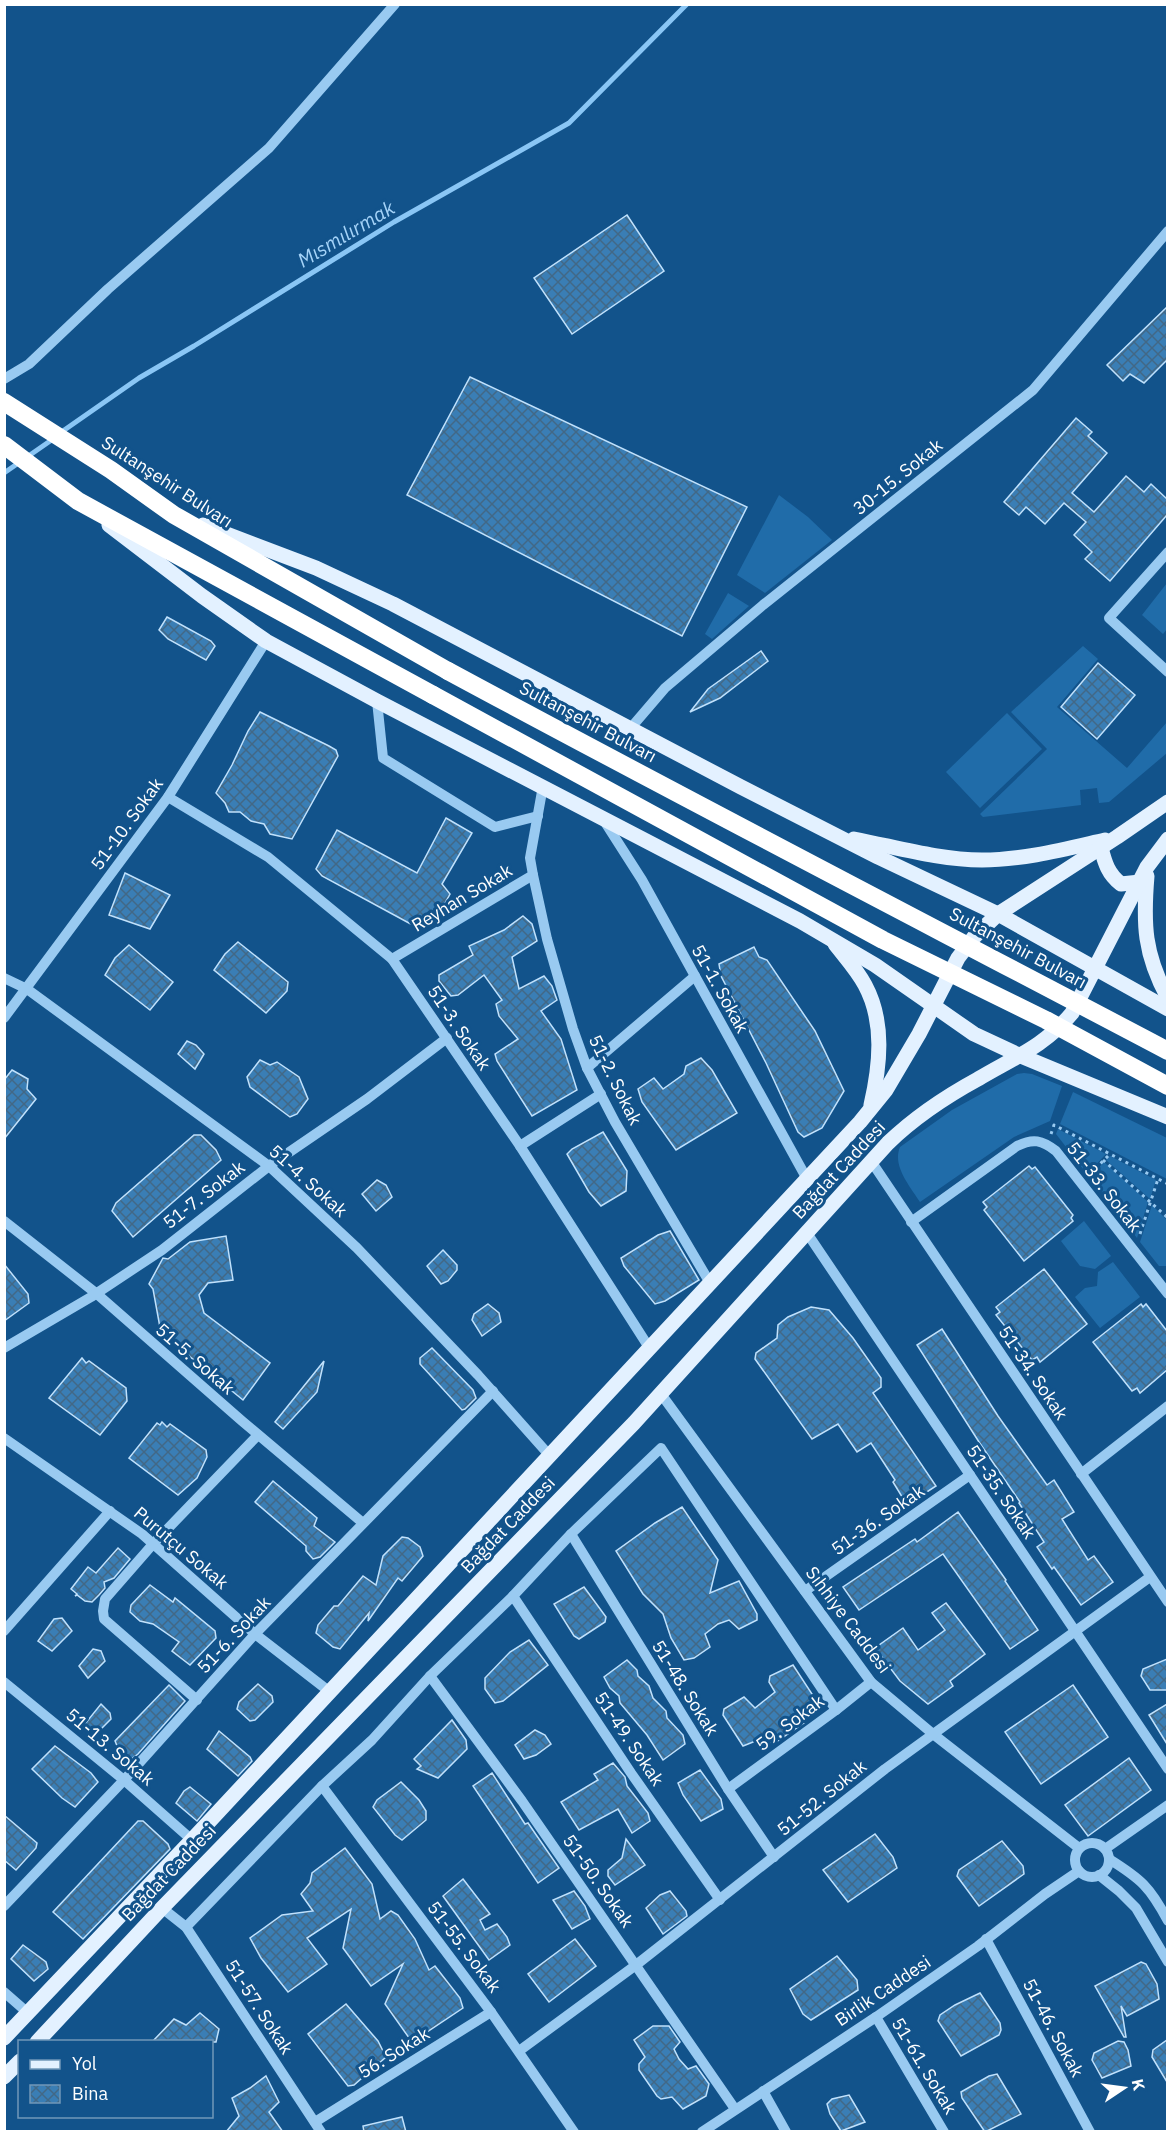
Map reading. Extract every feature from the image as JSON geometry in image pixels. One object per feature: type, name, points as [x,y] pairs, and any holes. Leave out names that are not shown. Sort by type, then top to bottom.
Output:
[{"type":"highway","name":"Sultanşehir Bulvarı","points":[[9,406],[111,470],[174,515],[448,670],[829,875],[986,954],[1167,1051]]},
{"type":"highway","points":[[4,445],[78,501],[883,940],[1046,1020],[1167,1086]]},
{"type":"main road","points":[[78,501],[202,596],[266,641],[829,937],[875,965],[974,1034],[1167,1118]]},
{"type":"main road","points":[[174,515],[259,545],[339,578],[393,604],[629,730],[834,835],[998,914],[1167,1009]]},
{"type":"main road","name":"Bağdat Caddesi","points":[[4,2037],[192,1840],[869,1111],[891,1083],[958,958],[974,938],[998,914],[1101,848],[1167,802]]},
{"type":"main road","points":[[834,835],[947,858],[982,860],[1050,852],[1117,837]]},
{"type":"main road","name":"Bağdat Caddesi","points":[[40,2040],[162,1908],[661,1394],[896,1135],[925,1112],[985,1074],[1021,1056],[1059,1029],[1072,1013],[1147,867],[1167,839]]},
{"type":"main road","points":[[1101,848],[1107,868],[1121,884],[1140,882]]},
{"type":"main road","points":[[1147,867],[1145,936],[1152,962],[1167,998]]},
{"type":"main road","points":[[829,937],[866,986],[875,1009],[879,1038],[879,1067],[869,1111]]},
{"type":"main road","points":[[4,2077],[18,2063]]},
{"type":"street","points":[[4,379],[28,364],[108,289],[269,148],[395,4]]},
{"type":"street","name":"30-15. Sokak","points":[[629,730],[665,688],[710,650],[1033,390],[1167,231]]},
{"type":"street","points":[[1167,552],[1109,618],[1167,672]]},
{"type":"street","name":"51-10. Sokak","points":[[4,1018],[168,797],[266,641]]},
{"type":"street","points":[[377,701],[383,758],[495,827],[538,816]]},
{"type":"street","name":"Reyhan Sokak","points":[[392,959],[533,875],[530,858],[543,786]]},
{"type":"street","name":"51-3. Sokak","points":[[168,797],[268,856],[392,959],[520,1146],[650,1349]]},
{"type":"street","name":"51-1. Sokak","points":[[601,817],[642,880],[807,1179]]},
{"type":"street","name":"51-2. Sokak","points":[[533,875],[547,939],[573,1029],[587,1068],[615,1122],[710,1282]]},
{"type":"street","points":[[587,1068],[695,976]]},
{"type":"street","name":"51-4. Sokak","points":[[4,978],[27,989],[269,1166],[357,1248],[493,1391],[550,1456]]},
{"type":"street","name":"51-7. Sokak","points":[[4,1347],[97,1294],[162,1250],[269,1166],[367,1099],[447,1038]]},
{"type":"street","points":[[520,1146],[601,1094]]},
{"type":"street","name":"51-33. Sokak","points":[[911,1222],[1017,1146],[1028,1141],[1038,1141],[1056,1151],[1167,1294]]},
{"type":"street","name":"51-34. Sokak","points":[[871,1161],[1167,1602]]},
{"type":"street","name":"51-5. Sokak","points":[[4,1221],[97,1294],[258,1435],[363,1523]]},
{"type":"street","name":"51-35. Sokak","points":[[807,1233],[1167,1769]]},
{"type":"street","name":"51-6. Sokak","points":[[4,1906],[124,1780],[255,1634],[493,1391]]},
{"type":"street","name":"Sıhhiye Caddesi","points":[[661,1394],[871,1682],[933,1734],[1079,1848]]},
{"type":"street","points":[[1081,1474],[1167,1406]]},
{"type":"street","points":[[197,1700],[105,1619],[103,1611],[105,1599],[153,1544],[258,1435]]},
{"type":"street","name":"Purutçu Sokak","points":[[4,1438],[110,1510],[153,1544],[255,1634],[330,1692]]},
{"type":"street","points":[[186,1927],[322,1786],[372,1740],[430,1676],[513,1596],[571,1534],[661,1448],[836,1710]]},
{"type":"street","name":"51-36. Sokak","points":[[805,1591],[970,1475]]},
{"type":"street","points":[[4,1632],[110,1510]]},
{"type":"street","name":"51-48. Sokak","points":[[571,1534],[728,1789],[774,1857]]},
{"type":"street","name":"51-52. Sokak","points":[[519,2051],[636,1965],[885,1769],[1150,1577]]},
{"type":"street","name":"51-49. Sokak","points":[[513,1596],[631,1773],[720,1900]]},
{"type":"street","name":"51-50. Sokak","points":[[430,1676],[522,1801],[735,2109]]},
{"type":"street","name":"51-13. Sokak","points":[[4,1682],[124,1780],[192,1840]]},
{"type":"street","name":"59. Sokak","points":[[728,1789],[871,1682]]},
{"type":"street","name":"51-55. Sokak","points":[[322,1786],[491,2012],[574,2132]]},
{"type":"street","points":[[1167,1804],[1107,1854],[1106,1869],[1099,1875],[1087,1876],[1078,1871],[1075,1861],[1079,1848],[1091,1843],[1101,1845],[1107,1854],[1136,1876],[1155,1898],[1167,1921]]},
{"type":"street","name":"Birlik Caddesi","points":[[702,2132],[876,2017],[986,1940],[1078,1871]]},
{"type":"street","points":[[1099,1875],[1136,1908],[1167,1962]]},
{"type":"street","name":"51-57. Sokak","points":[[162,1908],[186,1927],[318,2127]]},
{"type":"street","name":"51-46. Sokak","points":[[986,1940],[1090,2132]]},
{"type":"street","points":[[4,1992],[28,2013]]},
{"type":"street","name":"56. Sokak","points":[[318,2127],[491,2012]]},
{"type":"street","name":"51-61. Sokak","points":[[876,2017],[944,2132]]},
{"type":"street","points":[[763,2091],[786,2132]]},
{"type":"path","points":[[1047,1144],[1054,1125],[1167,1184]]},
{"type":"path","points":[[1081,1183],[1110,1154]]},
{"type":"path","points":[[1103,1160],[1167,1218]]},
{"type":"path","points":[[1133,1250],[1152,1203],[1158,1179]]},
{"type":"shaded area","points":[[779,495],[808,517],[832,540],[765,593],[737,575]]},
{"type":"shaded area","points":[[1167,583],[1167,629],[1163,634],[1142,615]]},
{"type":"shaded area","points":[[728,593],[749,606],[712,639],[705,634]]},
{"type":"shaded area","points":[[1083,646],[1098,659],[1057,707],[1127,768],[1167,722],[1167,753],[1109,802],[1099,803],[1097,788],[1080,790],[1081,805],[983,817],[980,814],[1047,749],[1011,712]]},
{"type":"shaded area","points":[[1007,713],[1042,749],[980,808],[946,772]]},
{"type":"shaded area","points":[[1024,1073],[1062,1086],[1050,1121],[1014,1137],[920,1202],[900,1169],[898,1154],[900,1147],[952,1110],[1017,1074]]},
{"type":"shaded area","points":[[1073,1092],[1167,1138],[1167,1179],[1060,1124]]},
{"type":"shaded area","points":[[1058,1129],[1106,1154],[1087,1174],[1056,1134]]},
{"type":"shaded area","points":[[1110,1156],[1156,1180],[1150,1199],[1106,1160]]},
{"type":"shaded area","points":[[1104,1162],[1148,1202],[1137,1238],[1090,1177]]},
{"type":"shaded area","points":[[1152,1205],[1167,1220],[1167,1266],[1159,1266],[1140,1242]]},
{"type":"shaded area","points":[[1084,1221],[1111,1256],[1095,1269],[1080,1266],[1061,1241]]},
{"type":"shaded area","points":[[1113,1262],[1140,1297],[1100,1328],[1075,1297],[1085,1288],[1097,1286],[1098,1272]]},
{"type":"building","points":[[627,215],[664,271],[572,334],[534,278]]},
{"type":"building","points":[[1167,307],[1167,360],[1144,383],[1130,374],[1123,381],[1107,365]]},
{"type":"building","points":[[470,377],[747,507],[682,636],[407,495]]},
{"type":"building","points":[[1076,418],[1092,432],[1088,436],[1107,453],[1072,493],[1094,512],[1126,476],[1144,492],[1151,484],[1167,499],[1167,515],[1110,581],[1085,559],[1092,552],[1074,535],[1086,522],[1064,503],[1045,524],[1026,507],[1019,515],[1004,502]]},
{"type":"building","points":[[167,617],[211,641],[215,646],[206,660],[168,639],[159,630]]},
{"type":"building","points":[[761,651],[768,661],[720,698],[690,712],[708,689]]},
{"type":"building","points":[[1098,663],[1135,695],[1097,739],[1061,707]]},
{"type":"building","points":[[260,712],[329,746],[336,750],[338,756],[292,839],[270,834],[264,824],[251,821],[240,812],[229,812],[216,793]]},
{"type":"building","points":[[446,818],[472,833],[442,884],[450,894],[444,905],[434,911],[420,929],[322,876],[316,869],[337,830],[417,873]]},
{"type":"building","points":[[125,873],[170,895],[150,929],[109,915]]},
{"type":"building","points":[[523,916],[532,924],[537,941],[512,957],[519,989],[544,976],[552,986],[557,1000],[541,1011],[561,1039],[577,1090],[532,1116],[497,1061],[495,1054],[518,1039],[499,1016],[496,1004],[502,1000],[484,975],[458,995],[451,996],[439,981],[439,975],[473,955],[469,946],[504,930]]},
{"type":"building","points":[[238,942],[288,982],[287,991],[266,1013],[214,970],[225,954]]},
{"type":"building","points":[[129,945],[173,982],[150,1010],[105,975],[115,958]]},
{"type":"building","points":[[754,947],[759,957],[767,960],[815,1031],[844,1091],[822,1128],[804,1137],[798,1132],[766,1063],[721,976],[719,964]]},
{"type":"building","points":[[187,1041],[196,1045],[204,1054],[195,1069],[178,1054]]},
{"type":"building","points":[[701,1058],[712,1070],[737,1113],[676,1150],[642,1102],[638,1089],[654,1078],[663,1089],[684,1074],[686,1066]]},
{"type":"building","points":[[260,1060],[270,1065],[277,1062],[299,1077],[308,1099],[297,1114],[290,1117],[250,1087],[247,1077]]},
{"type":"building","points":[[12,1070],[28,1079],[27,1089],[36,1099],[4,1139],[4,1080]]},
{"type":"building","points":[[603,1132],[627,1171],[626,1191],[601,1206],[589,1192],[567,1154]]},
{"type":"building","points":[[194,1135],[201,1135],[216,1150],[221,1160],[133,1237],[112,1211],[116,1203]]},
{"type":"building","points":[[1029,1166],[1032,1169],[1035,1167],[1073,1215],[1071,1218],[1073,1221],[1024,1261],[984,1210],[987,1207],[983,1202]]},
{"type":"building","points":[[377,1180],[386,1185],[392,1197],[376,1211],[362,1194]]},
{"type":"building","points":[[670,1231],[699,1280],[665,1301],[655,1304],[624,1266],[621,1258],[658,1235]]},
{"type":"building","points":[[226,1236],[233,1280],[208,1283],[199,1295],[204,1313],[270,1363],[243,1400],[161,1333],[153,1289],[149,1284],[163,1258],[168,1259],[190,1242]]},
{"type":"building","points":[[443,1250],[457,1265],[457,1270],[448,1281],[441,1284],[427,1266]]},
{"type":"building","points":[[4,1264],[28,1294],[29,1303],[4,1321]]},
{"type":"building","points":[[1044,1269],[1087,1324],[1040,1362],[1037,1357],[1032,1360],[996,1315],[1000,1312],[996,1307]]},
{"type":"building","points":[[488,1304],[499,1313],[501,1322],[482,1336],[472,1320],[474,1314]]},
{"type":"building","points":[[1141,1304],[1143,1307],[1146,1304],[1167,1331],[1167,1370],[1140,1393],[1137,1388],[1132,1391],[1093,1342]]},
{"type":"building","points":[[811,1307],[829,1310],[853,1338],[881,1378],[881,1387],[873,1393],[936,1486],[907,1505],[893,1482],[895,1480],[871,1443],[857,1452],[838,1424],[812,1439],[755,1359],[756,1353],[777,1338],[778,1325],[788,1317]]},
{"type":"building","points":[[942,1329],[998,1416],[1047,1485],[1054,1480],[1074,1512],[1062,1519],[1088,1560],[1094,1556],[1113,1582],[1081,1605],[1037,1547],[1044,1542],[917,1345]]},
{"type":"building","points":[[432,1348],[473,1390],[476,1398],[465,1409],[462,1410],[420,1364],[420,1358]]},
{"type":"building","points":[[82,1358],[86,1363],[89,1361],[126,1388],[127,1401],[100,1435],[49,1398]]},
{"type":"building","points":[[324,1361],[317,1392],[283,1429],[275,1422]]},
{"type":"building","points":[[162,1422],[167,1427],[170,1424],[206,1450],[207,1457],[197,1478],[178,1495],[129,1458],[157,1423],[160,1425]]},
{"type":"building","points":[[273,1481],[317,1518],[314,1526],[335,1542],[320,1557],[313,1559],[306,1551],[306,1546],[255,1502]]},
{"type":"building","points":[[682,1507],[718,1560],[710,1593],[739,1581],[757,1614],[757,1620],[739,1629],[729,1620],[718,1624],[705,1634],[710,1647],[694,1658],[684,1660],[671,1638],[663,1614],[643,1594],[616,1551]]},
{"type":"building","points":[[958,1512],[1038,1630],[1010,1649],[943,1554],[859,1610],[843,1587],[915,1539],[917,1542]]},
{"type":"building","points":[[402,1537],[408,1538],[420,1547],[423,1556],[402,1581],[398,1578],[368,1621],[369,1613],[340,1649],[333,1647],[316,1633],[318,1625],[334,1606],[338,1606],[363,1576],[376,1585],[383,1556]]},
{"type":"building","points":[[118,1548],[130,1559],[114,1578],[104,1582],[105,1588],[99,1595],[92,1602],[75,1596],[77,1594],[71,1589],[88,1567],[96,1573]]},
{"type":"building","points":[[150,1585],[173,1602],[175,1598],[215,1631],[216,1638],[190,1665],[172,1651],[179,1642],[153,1624],[140,1621],[130,1612],[131,1605]]},
{"type":"building","points":[[584,1587],[606,1617],[605,1622],[579,1639],[574,1636],[554,1604]]},
{"type":"building","points":[[946,1603],[985,1654],[950,1681],[953,1686],[928,1704],[900,1681],[875,1648],[903,1628],[918,1650],[945,1630],[932,1613]]},
{"type":"building","points":[[62,1618],[72,1631],[52,1651],[38,1641],[54,1619]]},
{"type":"building","points":[[529,1640],[548,1665],[503,1701],[495,1703],[485,1689],[485,1678],[510,1652]]},
{"type":"building","points":[[93,1649],[101,1651],[105,1661],[88,1678],[79,1666]]},
{"type":"building","points":[[1167,1659],[1167,1690],[1150,1690],[1141,1676],[1143,1669]]},
{"type":"building","points":[[627,1660],[637,1670],[638,1676],[649,1686],[653,1698],[666,1711],[667,1718],[683,1735],[685,1744],[663,1760],[647,1735],[620,1703],[619,1696],[610,1688],[604,1677]]},
{"type":"building","points":[[793,1665],[814,1701],[802,1711],[804,1723],[773,1744],[763,1738],[743,1746],[723,1715],[724,1709],[744,1697],[755,1708],[775,1692],[769,1682],[770,1676]]},
{"type":"building","points":[[258,1684],[272,1696],[273,1702],[255,1720],[250,1721],[237,1709],[239,1702]]},
{"type":"building","points":[[169,1685],[185,1701],[130,1760],[118,1748],[115,1741]]},
{"type":"building","points":[[1073,1685],[1108,1737],[1041,1784],[1005,1732]]},
{"type":"building","points":[[101,1704],[110,1713],[111,1719],[96,1734],[84,1725]]},
{"type":"building","points":[[1167,1704],[1167,1744],[1149,1715]]},
{"type":"building","points":[[452,1720],[466,1740],[467,1749],[438,1778],[417,1769],[421,1766],[414,1759]]},
{"type":"building","points":[[535,1730],[545,1735],[551,1744],[536,1755],[524,1759],[515,1745]]},
{"type":"building","points":[[219,1731],[252,1761],[238,1776],[207,1749]]},
{"type":"building","points":[[55,1746],[91,1773],[98,1782],[75,1807],[62,1798],[32,1769]]},
{"type":"building","points":[[1129,1758],[1151,1790],[1088,1836],[1065,1805]]},
{"type":"building","points":[[613,1763],[625,1777],[627,1786],[648,1813],[650,1821],[632,1833],[618,1809],[579,1830],[561,1802],[598,1780],[594,1774]]},
{"type":"building","points":[[700,1770],[721,1799],[723,1809],[701,1821],[683,1795],[678,1783]]},
{"type":"building","points":[[492,1773],[525,1824],[528,1823],[559,1868],[538,1883],[473,1786]]},
{"type":"building","points":[[401,1782],[419,1800],[426,1811],[426,1820],[402,1840],[395,1835],[373,1807],[377,1800]]},
{"type":"building","points":[[190,1787],[211,1804],[197,1821],[176,1803],[184,1791]]},
{"type":"building","points":[[4,1815],[37,1843],[36,1848],[16,1870],[4,1860]]},
{"type":"building","points":[[138,1821],[143,1821],[168,1844],[170,1849],[83,1939],[53,1912]]},
{"type":"building","points":[[875,1834],[893,1857],[897,1868],[848,1902],[823,1870]]},
{"type":"building","points":[[626,1839],[645,1865],[615,1885],[608,1876],[608,1870],[622,1858]]},
{"type":"building","points":[[1002,1841],[1023,1866],[1024,1874],[979,1906],[957,1876],[959,1870]]},
{"type":"building","points":[[345,1848],[372,1884],[380,1919],[391,1911],[398,1915],[415,1939],[429,1970],[435,1966],[460,1998],[463,2008],[412,2042],[385,2004],[403,1964],[371,1986],[343,1948],[351,1909],[307,1938],[327,1964],[288,1992],[261,1958],[250,1938],[282,1915],[313,1911],[301,1894],[310,1883],[312,1873]]},
{"type":"building","points":[[463,1879],[490,1914],[480,1920],[485,1930],[497,1924],[510,1945],[489,1960],[443,1896]]},
{"type":"building","points":[[574,1891],[585,1906],[590,1919],[572,1929],[553,1900]]},
{"type":"building","points":[[670,1891],[686,1911],[687,1916],[663,1934],[646,1908],[660,1895]]},
{"type":"building","points":[[575,1939],[596,1966],[549,2002],[528,1974]]},
{"type":"building","points":[[23,1945],[46,1962],[48,1969],[34,1981],[11,1959]]},
{"type":"building","points":[[837,1956],[857,1980],[858,1990],[811,2020],[803,2014],[790,1989]]},
{"type":"building","points":[[1141,1962],[1146,1964],[1157,1984],[1159,1999],[1127,2016],[1121,2006],[1126,2037],[1124,2037],[1095,1986]]},
{"type":"building","points":[[980,1993],[1000,2023],[1001,2030],[999,2035],[961,2056],[938,2021],[940,2015],[955,2005]]},
{"type":"building","points":[[346,2004],[378,2041],[386,2057],[354,2085],[348,2086],[308,2034]]},
{"type":"building","points":[[200,2013],[219,2029],[216,2042],[213,2040],[154,2040],[174,2019],[186,2025]]},
{"type":"building","points":[[653,2026],[669,2026],[680,2042],[674,2049],[679,2059],[688,2069],[696,2066],[709,2084],[706,2096],[683,2109],[672,2097],[661,2099],[657,2096],[639,2070],[639,2064],[645,2057],[634,2040]]},
{"type":"building","points":[[1167,2040],[1167,2082],[1152,2057],[1153,2050]]},
{"type":"building","points":[[1118,2041],[1124,2042],[1131,2066],[1102,2078],[1092,2060],[1094,2053]]},
{"type":"building","points":[[997,2074],[1021,2114],[985,2132],[962,2098],[961,2092]]},
{"type":"building","points":[[266,2076],[279,2102],[269,2112],[283,2132],[226,2132],[239,2116],[232,2098]]},
{"type":"building","points":[[849,2095],[865,2122],[841,2131],[830,2114],[827,2104],[832,2099]]},
{"type":"building","points":[[402,2117],[406,2132],[364,2132],[363,2126]]},
{"type":"waterway","name":"Mısmılırmak","points":[[60,433],[139,378],[394,222],[569,123],[687,4]]},
{"type":"waterway","name":"Mısmılırmak","points":[[4,473],[53,439]]}]
